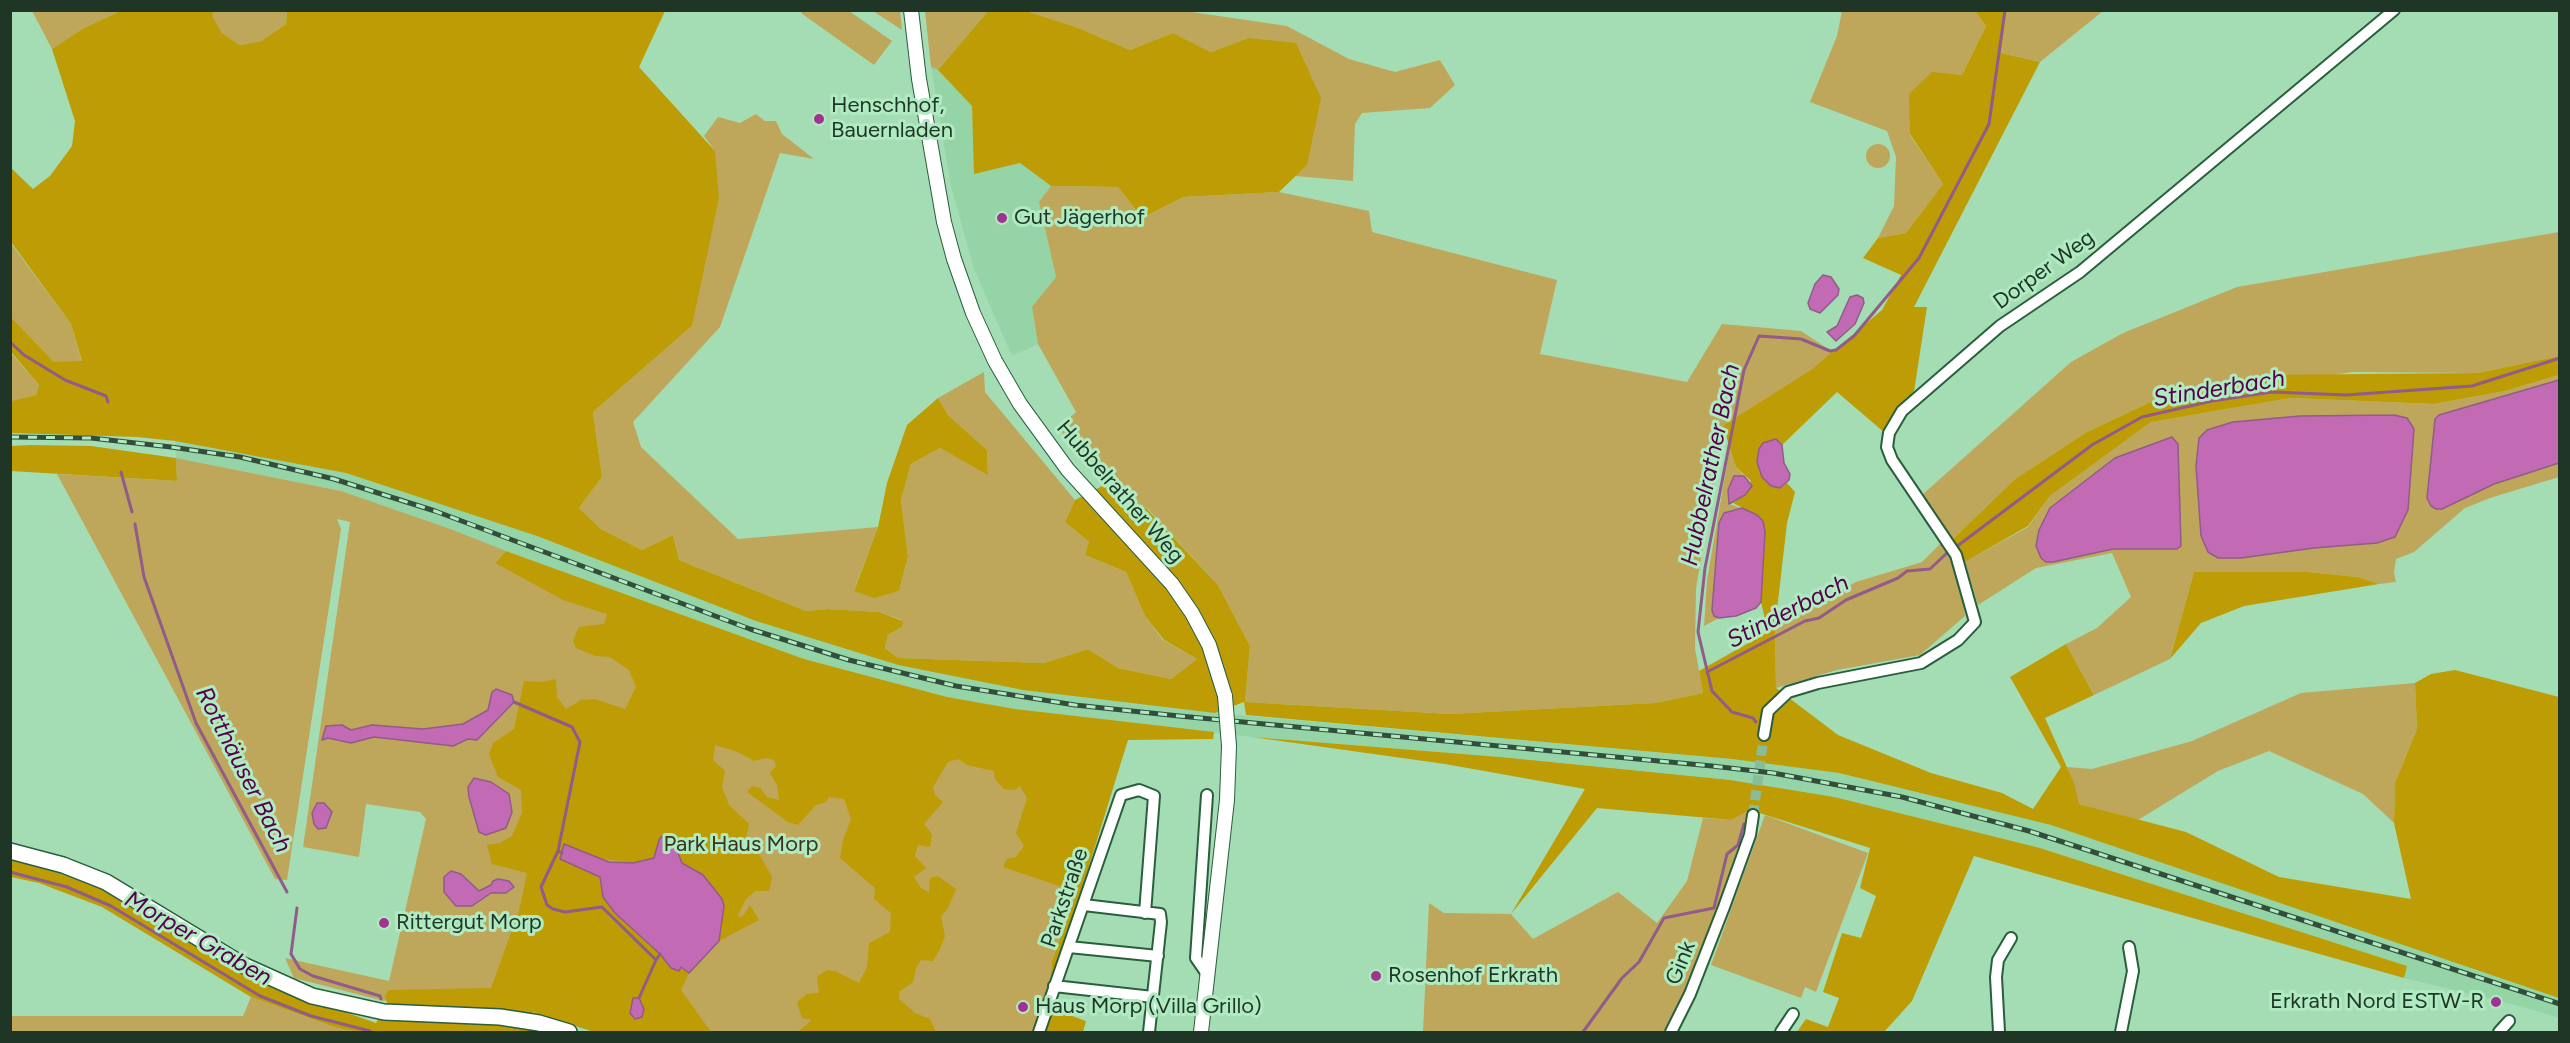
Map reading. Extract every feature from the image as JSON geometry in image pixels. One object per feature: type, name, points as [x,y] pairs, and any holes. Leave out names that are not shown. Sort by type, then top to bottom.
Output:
[{"type":"main road","points":[[10,851],[63,865],[105,882],[243,965],[312,996],[384,1012],[500,1017],[539,1023],[569,1032]]},
{"type":"street","name":"Hubbelrather Weg","points":[[911,10],[919,79],[944,222],[973,313],[995,361],[1020,404],[1068,470],[1172,584],[1209,645],[1225,696],[1229,746],[1227,801],[1201,1032]]},
{"type":"street","name":"Dorper Weg","points":[[1764,735],[1768,711],[1788,692],[1818,683],[1921,663],[1958,640],[1975,622],[1963,575],[1950,546],[1892,460],[1887,447],[1889,433],[1902,411],[2000,326],[2080,272],[2394,10]]},
{"type":"street","name":"Parkstraße","points":[[1039,1032],[1121,795],[1139,790],[1154,796],[1145,913]]},
{"type":"street","name":"Hubbelrather Weg","points":[[1207,795],[1196,958],[1207,974]]},
{"type":"street","name":"Gink","points":[[1671,1032],[1690,994],[1725,907],[1750,836],[1753,815]]},
{"type":"street","points":[[1084,905],[1160,914],[1158,956],[1149,1032]]},
{"type":"street","points":[[1999,1032],[1996,976],[1998,960],[2011,938]]},
{"type":"street","points":[[1069,946],[1158,956]]},
{"type":"street","points":[[2121,1032],[2133,971],[2129,947]]},
{"type":"street","points":[[1054,986],[1153,998]]},
{"type":"street","points":[[1781,1032],[1793,1014]]},
{"type":"street","points":[[2499,1032],[2509,1021]]},
{"type":"shaded area","points":[[931,67],[938,70],[972,106],[975,173],[1020,163],[1051,186],[1039,202],[1056,277],[1032,307],[1038,344],[1012,356],[974,269],[951,186]]},
{"type":"shaded area","points":[[1823,275],[1831,277],[1839,289],[1838,295],[1820,313],[1810,309],[1808,303],[1815,284]]},
{"type":"shaded area","points":[[1857,295],[1863,298],[1864,303],[1855,324],[1836,341],[1827,332],[1837,326],[1850,297]]},
{"type":"shaded area","points":[[2559,380],[2559,463],[2494,484],[2442,509],[2431,506],[2427,498],[2435,419],[2439,415]]},
{"type":"shaded area","points":[[2394,415],[2407,418],[2414,429],[2408,510],[2395,537],[2377,543],[2314,548],[2241,558],[2218,558],[2208,552],[2201,536],[2196,466],[2199,438],[2207,430],[2233,422],[2300,416]]},
{"type":"shaded area","points":[[2172,437],[2178,444],[2181,546],[2177,549],[2113,549],[2053,562],[2046,562],[2041,558],[2036,546],[2039,530],[2050,508],[2115,458]]},
{"type":"shaded area","points":[[1776,439],[1782,445],[1784,463],[1790,474],[1789,480],[1780,488],[1771,486],[1762,477],[1757,462],[1759,449],[1763,443]]},
{"type":"shaded area","points":[[175,441],[346,473],[537,536],[756,621],[898,665],[1023,690],[1215,713],[1732,759],[1839,773],[2051,825],[2426,952],[2559,998],[2559,1018],[2520,1006],[2404,978],[2407,966],[2040,848],[1500,757],[1252,737],[1015,709],[947,697],[804,659],[341,491],[176,458]]},
{"type":"shaded area","points":[[1734,476],[1744,476],[1752,486],[1745,495],[1729,504],[1728,490]]},
{"type":"shaded area","points":[[1742,508],[1757,515],[1763,521],[1765,532],[1761,602],[1756,608],[1736,616],[1719,618],[1714,616],[1712,610],[1719,523],[1724,513]]},
{"type":"shaded area","points":[[496,689],[512,695],[514,702],[477,740],[468,739],[453,746],[374,737],[351,743],[328,738],[322,740],[326,726],[342,725],[351,730],[372,725],[423,729],[463,724],[488,710],[492,692]]},
{"type":"shaded area","points":[[474,778],[491,782],[509,794],[512,812],[506,828],[486,835],[479,832],[468,787]]},
{"type":"shaded area","points":[[317,803],[324,803],[332,812],[326,828],[318,829],[314,824],[312,813]]},
{"type":"shaded area","points":[[671,835],[682,863],[703,875],[722,899],[724,906],[719,941],[689,973],[681,967],[679,971],[671,968],[660,954],[615,913],[603,897],[600,877],[560,859],[564,844],[609,862],[633,863],[654,858],[659,840],[662,836]]},
{"type":"shaded area","points":[[451,871],[461,874],[479,891],[498,879],[509,881],[514,887],[506,893],[491,893],[472,906],[456,906],[444,892],[444,877]]},
{"type":"shaded area","points":[[633,998],[639,998],[644,1009],[642,1017],[635,1019],[630,1013]]},
{"type":"green space","points":[[1178,10],[1287,26],[1349,59],[1395,72],[1440,60],[1455,85],[1430,108],[1362,113],[1355,124],[1353,181],[1295,176],[1307,165],[1248,38],[1211,52],[1173,33],[1130,50],[1076,27],[1026,11]]},
{"type":"green space","points":[[32,11],[120,11],[82,29],[52,49]]},
{"type":"green space","points":[[120,11],[214,11],[212,16],[222,33],[240,45],[261,41],[286,24],[287,11],[665,11],[639,67],[715,151],[719,198],[692,326],[593,412],[602,477],[579,508],[601,529],[642,550],[673,535],[679,560],[806,611],[828,609],[879,612],[903,621],[902,627],[888,635],[885,648],[898,658],[1044,663],[1088,649],[1118,668],[1171,679],[1197,659],[1164,640],[1145,616],[1126,572],[1085,555],[1089,542],[1065,522],[1075,500],[1108,483],[1147,509],[1218,585],[1250,646],[1245,702],[1450,714],[1655,703],[1703,693],[1699,671],[1768,632],[1761,602],[1765,531],[1757,515],[1733,503],[1745,495],[1751,481],[1736,467],[1723,426],[1812,369],[1882,310],[1901,275],[1863,258],[1878,238],[1906,233],[1943,184],[1910,134],[1909,94],[1932,72],[1962,75],[1986,26],[1975,11],[2007,11],[2001,53],[2040,62],[1914,307],[1927,307],[1913,398],[1885,433],[1837,392],[1782,445],[1780,442],[1780,488],[1787,483],[1795,492],[1787,523],[1775,627],[1776,688],[1838,735],[1931,773],[2002,793],[2033,809],[2061,767],[2010,677],[2066,644],[2094,695],[2045,718],[2074,783],[2079,804],[2186,832],[2279,877],[2411,899],[2394,823],[2395,783],[2417,729],[2415,683],[2431,674],[2455,670],[2559,697],[2559,998],[2051,825],[1839,773],[1732,759],[1246,715],[1244,702],[1215,713],[1023,690],[898,665],[756,621],[537,536],[346,473],[175,441],[137,437],[11,433],[11,401],[36,395],[39,385],[11,352],[11,317],[54,362],[82,361],[71,324],[11,242],[10,167],[33,189],[50,176],[72,146],[75,121],[52,49],[82,29]]},
{"type":"green space","points":[[214,11],[287,11],[286,24],[261,41],[240,45],[222,33],[211,16]]},
{"type":"green space","points":[[803,11],[849,11],[892,41],[874,65],[801,13]]},
{"type":"green space","points":[[873,11],[900,11],[902,30]]},
{"type":"green space","points":[[925,11],[988,11],[938,70],[931,67]]},
{"type":"green space","points":[[988,11],[1026,11],[1076,27],[1130,50],[1173,33],[1211,52],[1248,38],[1296,43],[1321,98],[1307,165],[1279,192],[1184,197],[1142,218],[1118,187],[1051,186],[1020,163],[974,174],[972,106],[938,70]]},
{"type":"green space","points":[[1842,11],[1975,11],[1986,26],[1962,75],[1932,73],[1910,135],[1943,184],[1906,233],[1878,238],[1894,206],[1896,157],[1887,131],[1810,102],[1837,36]]},
{"type":"green space","points":[[2007,11],[2103,11],[2040,62],[2001,53]]},
{"type":"green space","points":[[756,114],[765,121],[776,121],[782,134],[814,159],[780,153],[720,327],[633,422],[641,447],[738,539],[878,527],[854,590],[874,597],[899,591],[908,557],[901,500],[911,464],[940,448],[988,474],[987,450],[948,415],[938,398],[984,372],[985,392],[1075,500],[1065,522],[1090,543],[1085,555],[1126,572],[1145,616],[1163,640],[1197,659],[1171,679],[1118,668],[1088,649],[1044,663],[898,658],[885,648],[888,635],[902,627],[902,620],[879,612],[828,609],[806,611],[679,560],[673,535],[642,550],[601,529],[579,508],[602,477],[593,412],[692,326],[715,151],[704,136],[718,117],[740,123]]},
{"type":"green space","points":[[1878,144],[1883,145],[1889,151],[1889,161],[1883,167],[1878,168],[1873,167],[1867,161],[1866,156],[1867,151],[1873,145]]},
{"type":"green space","points":[[1051,186],[1118,187],[1142,218],[1184,197],[1279,192],[1369,211],[1372,232],[1557,280],[1540,354],[1687,382],[1722,324],[1801,331],[1833,352],[1812,369],[1723,427],[1696,589],[1695,648],[1703,693],[1655,703],[1450,714],[1245,702],[1250,646],[1218,585],[1148,509],[1108,483],[1058,428],[1076,412],[1038,344],[1032,307],[1056,277],[1039,202]]},
{"type":"green space","points":[[2559,232],[2559,356],[2478,373],[2353,372],[2159,398],[2087,432],[2015,479],[1952,540],[1922,495],[2071,362],[2123,333],[2237,287]]},
{"type":"green space","points":[[10,242],[71,324],[82,362],[54,362],[11,317]]},
{"type":"green space","points":[[10,352],[39,385],[36,395],[11,401]]},
{"type":"green space","points":[[2559,356],[2559,375],[2505,391],[2434,404],[2291,398],[2151,422],[2050,496],[2028,526],[1965,562],[1952,540],[2015,479],[2087,432],[2159,398],[2256,375],[2478,373]]},
{"type":"green space","points":[[2559,375],[2559,380],[2439,415],[2435,419],[2427,499],[2442,509],[2494,484],[2559,463],[2559,477],[2465,508],[2414,552],[2396,559],[2394,572],[2396,582],[2379,584],[2358,577],[2308,572],[2194,572],[2170,659],[2094,695],[2066,644],[2097,628],[2131,597],[2112,553],[2036,568],[1978,605],[1965,562],[2028,527],[2050,496],[2151,422],[2291,398],[2434,404],[2505,391]],"holes":[[[2414,429],[2411,457],[2377,543],[2314,548],[2241,558],[2200,510],[2197,448]],[[2172,437],[2178,444],[2181,546],[2177,549],[2113,549],[2083,554],[2036,546],[2039,530],[2085,482],[2115,458]]]},
{"type":"green space","points":[[938,398],[948,415],[987,450],[988,475],[940,448],[911,464],[901,500],[908,557],[899,591],[874,598],[854,591],[878,527],[887,483],[907,425]]},
{"type":"green space","points":[[11,446],[91,446],[176,458],[177,481],[11,471]]},
{"type":"green space","points":[[1730,447],[1736,467],[1744,476],[1734,476],[1729,504],[1741,508],[1730,510],[1719,523],[1712,610],[1714,616],[1719,618],[1704,626],[1707,580]]},
{"type":"green space","points":[[176,458],[341,491],[453,530],[506,551],[495,563],[683,635],[1128,740],[1042,879],[1077,892],[1052,961],[1049,995],[1036,1032],[936,1032],[934,1028],[927,1032],[594,1032],[533,1012],[395,996],[384,1001],[294,978],[285,958],[389,981],[426,819],[420,812],[366,804],[359,857],[303,847],[350,522],[337,519],[341,529],[287,880],[275,879],[57,474],[177,481]]},
{"type":"green space","points":[[1942,542],[1950,555],[1962,590],[1965,616],[1920,655],[1837,670],[1776,688],[1775,627],[1856,582],[1922,562]]},
{"type":"green space","name":"Park Haus Morp","points":[[506,551],[804,659],[947,697],[1015,709],[1214,732],[1213,739],[1128,740],[1049,995],[1052,961],[1077,892],[1003,867],[1007,859],[1016,857],[1024,846],[1016,833],[1027,798],[1020,786],[1015,790],[1004,789],[995,779],[994,771],[967,765],[958,759],[948,762],[933,787],[935,795],[943,802],[924,824],[932,834],[930,847],[918,845],[915,856],[926,868],[914,877],[921,888],[929,892],[930,878],[938,876],[956,889],[948,908],[941,916],[945,936],[940,949],[933,961],[921,960],[916,968],[913,982],[899,992],[899,999],[915,1013],[930,1019],[936,1032],[798,1032],[812,1020],[802,1018],[797,1002],[807,994],[819,993],[817,977],[827,970],[835,971],[859,983],[867,967],[869,943],[890,932],[891,913],[874,899],[875,888],[840,858],[843,840],[851,819],[844,799],[829,797],[826,802],[816,805],[798,825],[788,822],[747,792],[752,786],[760,788],[767,797],[779,800],[777,785],[770,773],[776,766],[774,760],[766,758],[754,761],[738,752],[715,745],[713,760],[725,771],[722,787],[729,805],[749,824],[745,843],[757,850],[772,877],[769,891],[755,891],[746,899],[737,917],[743,916],[750,905],[759,920],[719,941],[722,929],[722,899],[703,875],[682,863],[671,835],[656,848],[655,858],[633,863],[562,853],[560,859],[601,877],[601,887],[615,913],[660,954],[671,968],[681,967],[689,973],[681,990],[711,1032],[594,1032],[533,1012],[534,1032],[359,1032],[337,1028],[251,997],[102,907],[39,883],[11,877],[10,860],[41,866],[109,891],[257,981],[376,1023],[387,1003],[385,997],[388,990],[491,988],[519,911],[527,873],[492,864],[487,845],[500,843],[512,836],[522,813],[521,790],[498,777],[489,754],[493,743],[514,729],[524,681],[542,682],[556,679],[557,697],[566,709],[581,700],[595,699],[625,709],[636,687],[629,670],[610,657],[596,656],[576,648],[573,641],[579,627],[604,624],[607,614],[563,600],[495,563]]},
{"type":"green space","points":[[2194,572],[2308,572],[2358,577],[2379,584],[2244,606],[2201,623],[2170,659]]},
{"type":"green space","points":[[2415,683],[2417,729],[2395,783],[2394,823],[2363,794],[2269,751],[2218,771],[2138,820],[2079,804],[2067,767],[2092,769],[2192,741],[2301,693]]},
{"type":"green space","points":[[1252,737],[1500,757],[1730,780],[1834,797],[2040,848],[2407,966],[2404,978],[1974,856],[1912,1001],[1884,1032],[1797,1032],[1806,1019],[1828,1027],[1839,998],[1823,992],[1842,933],[1861,938],[1876,896],[1860,888],[1870,848],[1750,810],[1731,820],[1597,808],[1511,914],[1585,789],[1445,764]]},
{"type":"green space","points":[[1750,810],[1727,881],[1682,999],[1664,1032],[1423,1032],[1429,903],[1444,913],[1511,914],[1533,939],[1618,892],[1657,923],[1687,881],[1703,818],[1731,820]]},
{"type":"green space","points":[[1765,815],[1868,853],[1816,992],[1805,987],[1801,998],[1711,965]]},
{"type":"green space","points":[[251,997],[337,1028],[359,1032],[11,1032],[10,1016],[243,1016]]},
{"type":"green space","points":[[1053,1009],[1086,1021],[1083,1032],[1045,1032]]},
{"type":"waterway","name":"Hubbelrather Bach","points":[[1756,722],[1753,718],[1732,712],[1712,691],[1698,632],[1705,568],[1744,370],[1759,336],[1801,339],[1830,351],[1836,350],[1854,336],[1919,258],[1989,124],[2005,10]]},
{"type":"waterway","name":"Rotthäuser Bach","points":[[10,342],[24,355],[65,380],[106,396],[108,402]]},
{"type":"waterway","name":"Stinderbach","points":[[1956,547],[2092,445],[2142,417],[2212,401],[2272,392],[2346,395],[2472,386],[2560,358]]},
{"type":"waterway","name":"Rotthäuser Bach","points":[[121,472],[132,512]]},
{"type":"waterway","name":"Rotthäuser Bach","points":[[135,524],[144,577],[196,723],[287,892]]},
{"type":"waterway","name":"Stinderbach","points":[[1707,672],[1805,621],[1819,618],[1846,600],[1898,578],[1907,571],[1930,569],[1947,553]]},
{"type":"waterway","points":[[514,702],[572,727],[580,742],[558,851],[562,853]]},
{"type":"waterway","name":"Hubbelrather Bach","points":[[1583,1032],[1622,978],[1639,962],[1664,918],[1714,908],[1727,854],[1738,845],[1744,824]]},
{"type":"waterway","points":[[558,851],[541,887],[547,905],[565,912],[602,907],[656,960],[639,998]]},
{"type":"waterway","name":"Morper Graben","points":[[10,872],[67,887],[111,906],[260,996],[311,1016],[370,1031]]},
{"type":"waterway","name":"Rotthäuser Bach","points":[[297,908],[291,954],[300,969],[313,976],[380,996],[381,999]]},
{"type":"waterway","points":[[656,960],[660,954]]},
{"type":"tunnel","points":[[1753,815],[1764,735]]},
{"type":"railway","points":[[10,437],[91,438],[171,447],[240,457],[334,479],[435,511],[750,629],[849,660],[956,686],[1075,705],[1773,773],[1902,797],[2029,831],[2560,1004]]},
{"type":"place","name":"Henschhof, Bauernladen","points":[[819,119]]},
{"type":"place","name":"Gut Jägerhof","points":[[1002,218]]},
{"type":"place","name":"Rittergut Morp","points":[[384,923]]},
{"type":"place","name":"Rosenhof Erkrath","points":[[1376,976]]},
{"type":"place","name":"Erkrath Nord ESTW-R","points":[[2496,1002]]},
{"type":"place","name":"Haus Morp (Villa Grillo)","points":[[1023,1007]]}]
